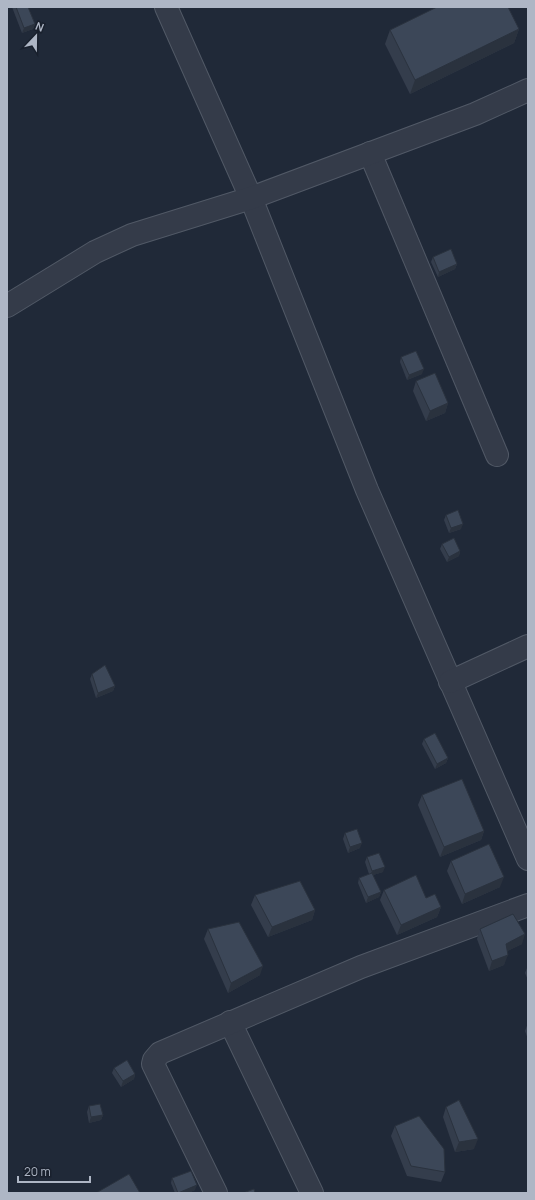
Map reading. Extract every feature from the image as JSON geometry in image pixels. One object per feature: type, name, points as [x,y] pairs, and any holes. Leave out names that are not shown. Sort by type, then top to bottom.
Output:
[{"type":"street","points":[[166,7],[251,198],[367,490],[450,682],[526,848]]},
{"type":"street","points":[[7,306],[95,252],[132,235],[251,198],[475,114],[528,90]]},
{"type":"street","points":[[370,153],[497,455]]},
{"type":"street","points":[[450,682],[528,646]]},
{"type":"street","points":[[216,1193],[153,1064],[154,1060],[160,1053],[361,967],[528,905]]},
{"type":"street","points":[[230,1022],[312,1193]]},
{"type":"building","points":[[16,7],[28,7],[35,24],[24,28]]},
{"type":"building","points":[[437,7],[508,7],[519,29],[415,80],[390,30]]},
{"type":"building","points":[[451,249],[457,264],[439,272],[433,257]]},
{"type":"building","points":[[416,351],[424,369],[409,375],[401,357]]},
{"type":"building","points":[[435,373],[448,403],[430,411],[416,381]]},
{"type":"building","points":[[458,510],[463,524],[451,528],[446,515]]},
{"type":"building","points":[[454,538],[460,551],[449,557],[442,544]]},
{"type":"building","points":[[105,665],[115,686],[98,693],[92,674]]},
{"type":"building","points":[[435,733],[448,758],[437,764],[424,739]]},
{"type":"building","points":[[462,779],[484,831],[444,847],[422,795]]},
{"type":"building","points":[[357,829],[362,843],[350,847],[345,833]]},
{"type":"building","points":[[489,844],[504,877],[465,894],[451,861]]},
{"type":"building","points":[[379,853],[385,867],[372,871],[367,857]]},
{"type":"building","points":[[372,873],[381,892],[368,897],[359,878]]},
{"type":"building","points":[[416,875],[426,898],[435,894],[441,907],[401,925],[384,890]]},
{"type":"building","points":[[300,881],[315,910],[272,927],[255,895]]},
{"type":"building","points":[[513,914],[525,934],[506,944],[508,955],[492,961],[480,929]]},
{"type":"building","points":[[239,922],[263,966],[231,983],[208,929]]},
{"type":"building","points":[[127,1060],[135,1074],[123,1081],[114,1068]]},
{"type":"building","points":[[459,1100],[478,1139],[459,1142],[446,1107]]},
{"type":"building","points":[[100,1104],[103,1115],[91,1117],[89,1106]]},
{"type":"building","points":[[419,1116],[444,1149],[445,1172],[411,1166],[395,1126]]},
{"type":"building","points":[[191,1171],[197,1185],[178,1193],[172,1178]]},
{"type":"building","points":[[129,1174],[140,1193],[96,1193]]},
{"type":"building","points":[[254,1189],[255,1193],[243,1193]]}]
